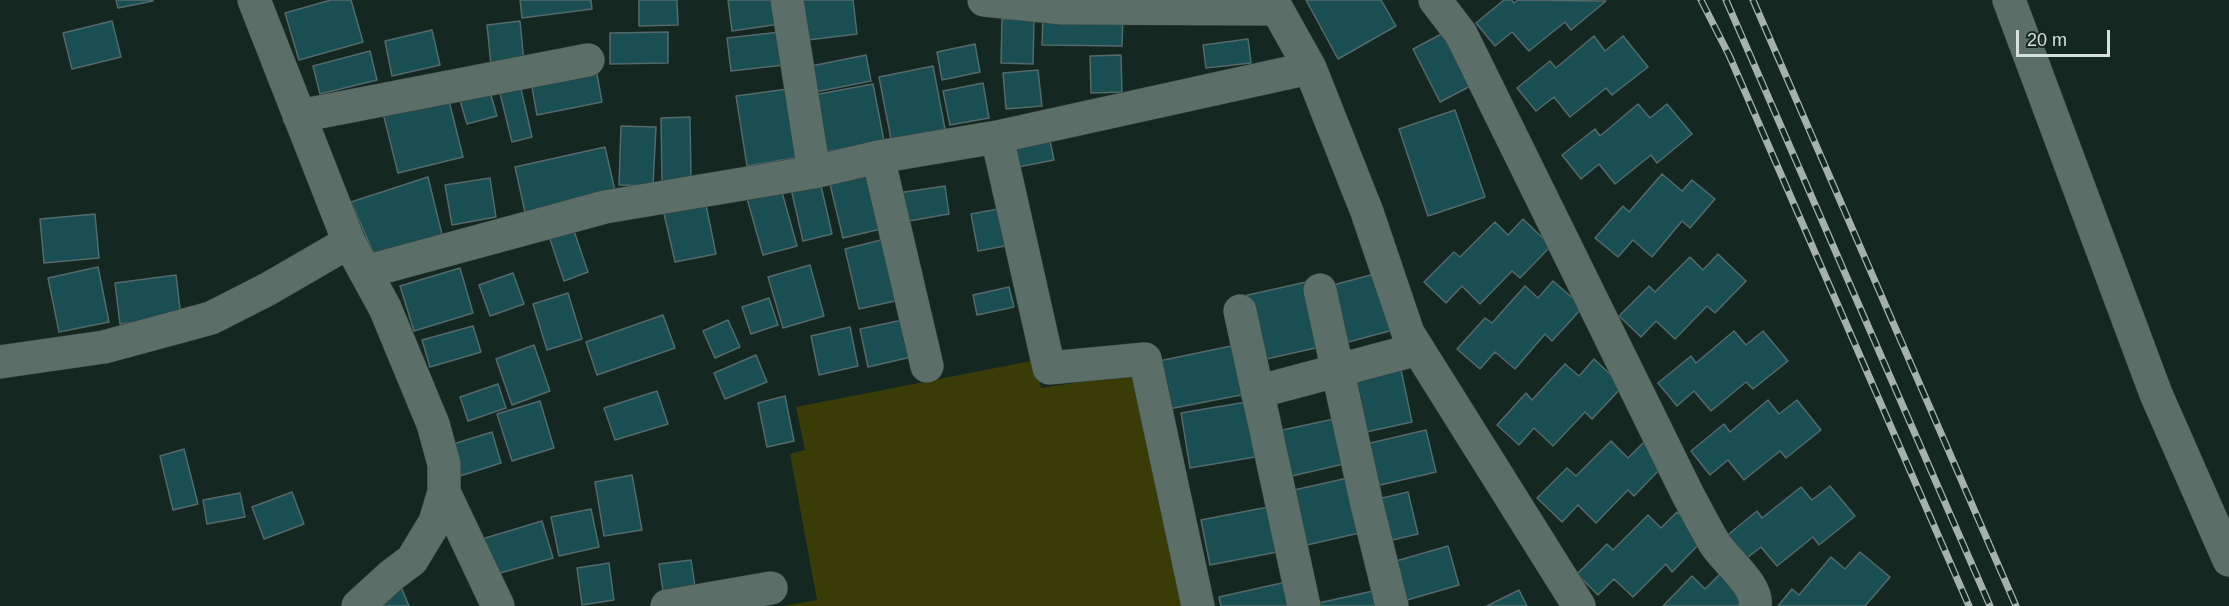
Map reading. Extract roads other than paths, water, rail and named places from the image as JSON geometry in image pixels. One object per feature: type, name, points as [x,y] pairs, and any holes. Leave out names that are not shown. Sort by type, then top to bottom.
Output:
[{"type":"street","points":[[787,0],[814,172]]},
{"type":"street","points":[[984,0],[1062,8],[1277,9],[1310,68],[1367,212],[1408,333],[1579,606]]},
{"type":"street","points":[[1435,0],[1461,34],[1688,495],[1716,546],[1749,584],[1756,600],[1755,606]]},
{"type":"street","points":[[2010,0],[2156,394],[2229,560]]},
{"type":"street","points":[[262,1],[299,116],[349,242],[385,308],[433,424],[444,465],[444,492],[435,522],[412,560],[358,606]]},
{"type":"street","points":[[299,116],[588,60]]},
{"type":"street","points":[[365,272],[605,207],[814,172],[878,157],[997,137],[1310,68]]},
{"type":"street","points":[[997,137],[1049,368],[1145,359],[1198,606]]},
{"type":"street","points":[[878,157],[927,366]]},
{"type":"street","points":[[0,362],[104,347],[211,318],[268,289],[349,242]]},
{"type":"street","points":[[1320,290],[1392,606]]},
{"type":"street","points":[[1240,311],[1304,606]]},
{"type":"street","points":[[1257,392],[1418,349]]},
{"type":"street","points":[[444,492],[498,606]]},
{"type":"street","points":[[667,606],[771,588]]},
{"type":"railway","points":[[1701,0],[1729,55],[1969,606]]},
{"type":"railway","points":[[1726,0],[1990,606]]},
{"type":"railway","points":[[1753,0],[2016,606]]}]
